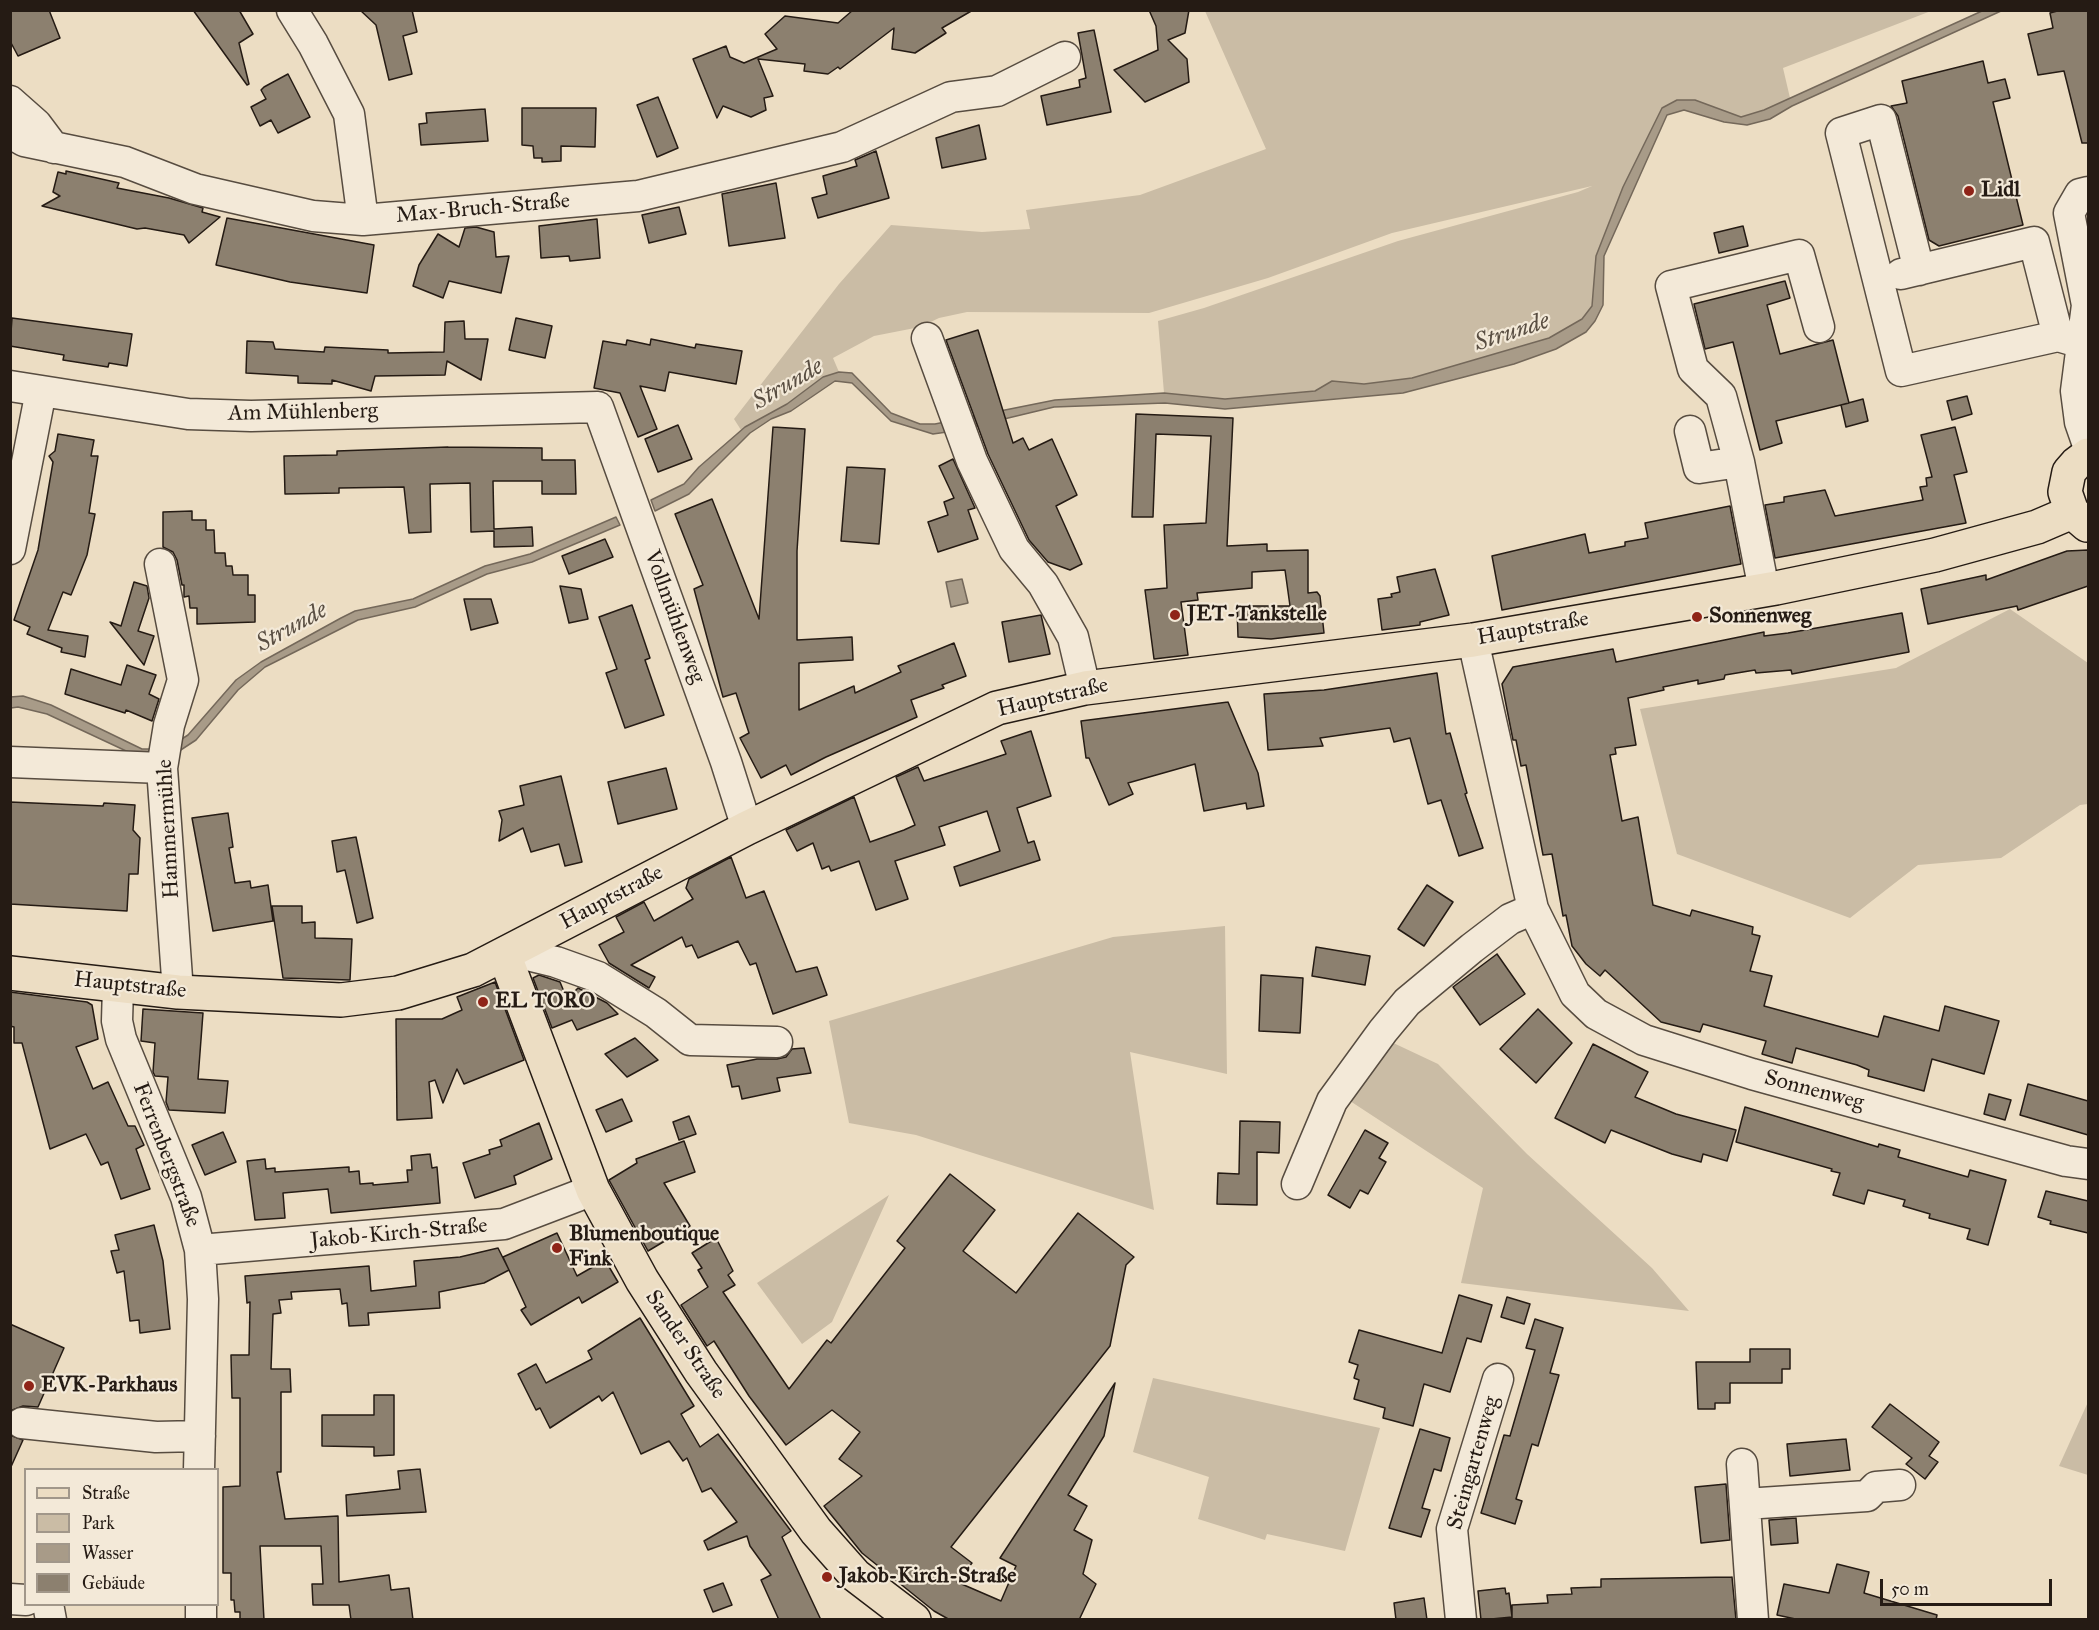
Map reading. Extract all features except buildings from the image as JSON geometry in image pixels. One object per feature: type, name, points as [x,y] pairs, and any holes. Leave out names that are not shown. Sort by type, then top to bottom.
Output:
[{"type":"main road","points":[[2080,519],[2066,498],[2066,482],[2076,464],[2088,455]]},
{"type":"main road","name":"Hauptstraße","points":[[10,973],[178,992],[341,1000],[373,998],[416,989],[462,974],[508,953],[747,828],[997,708],[1085,688],[1473,640],[1764,590],[1935,555],[2037,527],[2080,519]]},
{"type":"main road","name":"Sander Straße","points":[[508,953],[593,1190],[642,1280],[701,1372],[816,1531],[855,1575],[913,1619]]},
{"type":"street","points":[[292,10],[313,44],[349,114],[363,220]]},
{"type":"street","name":"Max-Bruch-Straße","points":[[10,133],[24,141],[125,162],[206,192],[313,216],[363,220],[638,196],[842,147],[956,86],[997,91],[1065,57]]},
{"type":"street","points":[[10,101],[36,124],[54,148]]},
{"type":"street","points":[[1919,270],[1881,120],[1841,133],[1901,371],[2076,340]]},
{"type":"street","points":[[2088,192],[2080,194],[2069,213],[2087,305],[2076,340],[2076,391],[2080,422],[2088,445]]},
{"type":"street","points":[[1879,280],[2034,242],[2076,340]]},
{"type":"street","points":[[1764,590],[1739,462],[1721,396],[1693,369],[1671,286],[1798,255],[1819,327]]},
{"type":"street","points":[[927,338],[972,461],[1010,539],[1043,584],[1073,637],[1085,688]]},
{"type":"street","name":"Am Mühlenberg","points":[[10,386],[188,414],[251,416],[598,407]]},
{"type":"street","points":[[10,549],[41,391]]},
{"type":"street","name":"Vollmühlenweg","points":[[598,407],[726,762],[747,828]]},
{"type":"street","points":[[1690,431],[1699,468],[1739,462]]},
{"type":"street","name":"Hammermühle","points":[[160,564],[183,680],[169,724],[162,768],[178,992]]},
{"type":"street","name":"Sonnenweg","points":[[1473,640],[1533,909],[1575,994],[1596,1014],[1644,1040],[1763,1077],[2088,1164]]},
{"type":"street","points":[[10,762],[162,768]]},
{"type":"street","points":[[1297,1184],[1332,1101],[1383,1031],[1429,984],[1510,919],[1533,909]]},
{"type":"street","points":[[508,953],[556,962],[598,977],[656,1013],[690,1040],[777,1042]]},
{"type":"street","name":"Ferrenbergstraße","points":[[118,987],[117,1021],[121,1039],[186,1197],[200,1250],[203,1299],[199,1468]]},
{"type":"street","name":"Jakob-Kirch-Straße","points":[[200,1250],[504,1224],[593,1190]]},
{"type":"street","name":"Steingartenweg","points":[[1461,1620],[1452,1528],[1498,1379]]},
{"type":"street","points":[[22,1423],[142,1436],[200,1436]]},
{"type":"street","points":[[1742,1464],[1753,1620]]},
{"type":"street","points":[[1745,1504],[1867,1496],[1876,1487],[1900,1485]]},
{"type":"green space","points":[[1205,11],[1931,11],[1783,68],[1790,98],[1764,110],[1741,117],[1695,100],[1662,108],[1623,187],[1596,256],[1592,306],[1582,319],[1549,338],[1412,378],[1364,384],[1332,381],[1315,391],[1225,399],[1164,393],[1158,321],[1204,308],[1398,241],[1578,192],[1592,186],[1392,233],[1268,278],[1149,313],[967,312],[939,318],[920,327],[874,336],[833,358],[839,372],[823,377],[787,404],[741,430],[734,419],[839,284],[891,225],[982,232],[1030,229],[1026,210],[1140,195],[1266,149]]},
{"type":"green space","points":[[2010,609],[2088,663],[2088,804],[2080,805],[2001,858],[1918,865],[1850,918],[1677,854],[1640,709],[1896,668]]},
{"type":"green space","points":[[1225,926],[1227,1074],[1130,1052],[1154,1210],[916,1135],[849,1123],[829,1021],[1113,937]]},
{"type":"green space","points":[[1387,1040],[1438,1064],[1527,1154],[1652,1268],[1689,1311],[1461,1283],[1483,1188],[1347,1099]]},
{"type":"green space","points":[[889,1195],[832,1322],[802,1344],[757,1283]]},
{"type":"green space","points":[[1153,1378],[1380,1428],[1345,1551],[1267,1534],[1265,1540],[1198,1519],[1209,1477],[1133,1452]]},
{"type":"green space","points":[[2088,1402],[2088,1475],[2059,1466]]},
{"type":"water","points":[[1982,11],[2001,11],[1792,106],[1770,119],[1747,125],[1724,122],[1684,110],[1667,115],[1604,256],[1603,305],[1586,332],[1556,349],[1514,364],[1403,393],[1225,409],[1165,403],[1054,407],[933,434],[891,421],[852,383],[835,381],[791,411],[771,419],[750,433],[689,494],[655,511],[651,500],[684,484],[699,467],[745,427],[787,404],[823,377],[839,372],[852,373],[891,413],[920,424],[935,424],[1055,400],[1164,393],[1225,399],[1315,391],[1332,381],[1364,384],[1412,378],[1549,338],[1582,319],[1592,306],[1596,256],[1623,187],[1662,108],[1677,100],[1695,100],[1741,117],[1764,110]]},
{"type":"water","points":[[616,517],[620,525],[532,562],[487,574],[415,607],[358,620],[265,667],[238,690],[196,740],[167,759],[139,757],[47,714],[18,707],[11,708],[10,697],[23,696],[51,705],[142,749],[166,749],[188,735],[236,680],[261,662],[341,618],[355,611],[413,599],[485,566],[530,554]]},
{"type":"water","points":[[962,579],[968,603],[951,607],[946,582]]},
{"type":"place","name":"Lidl","points":[[1969,191]]},
{"type":"place","name":"JET-Tankstelle","points":[[1175,615]]},
{"type":"place","name":"Sonnenweg","points":[[1697,617]]},
{"type":"place","name":"EL TORO","points":[[483,1002]]},
{"type":"place","name":"Blumenboutique Fink","points":[[557,1248]]},
{"type":"place","name":"EVK-Parkhaus","points":[[29,1386]]},
{"type":"place","name":"Jakob-Kirch-Straße","points":[[827,1577]]},
{"type":"water label","name":"Strunde","points":[[1512,333]]},
{"type":"water label","name":"Strunde","points":[[788,385]]},
{"type":"water label","name":"Strunde","points":[[292,628]]}]
